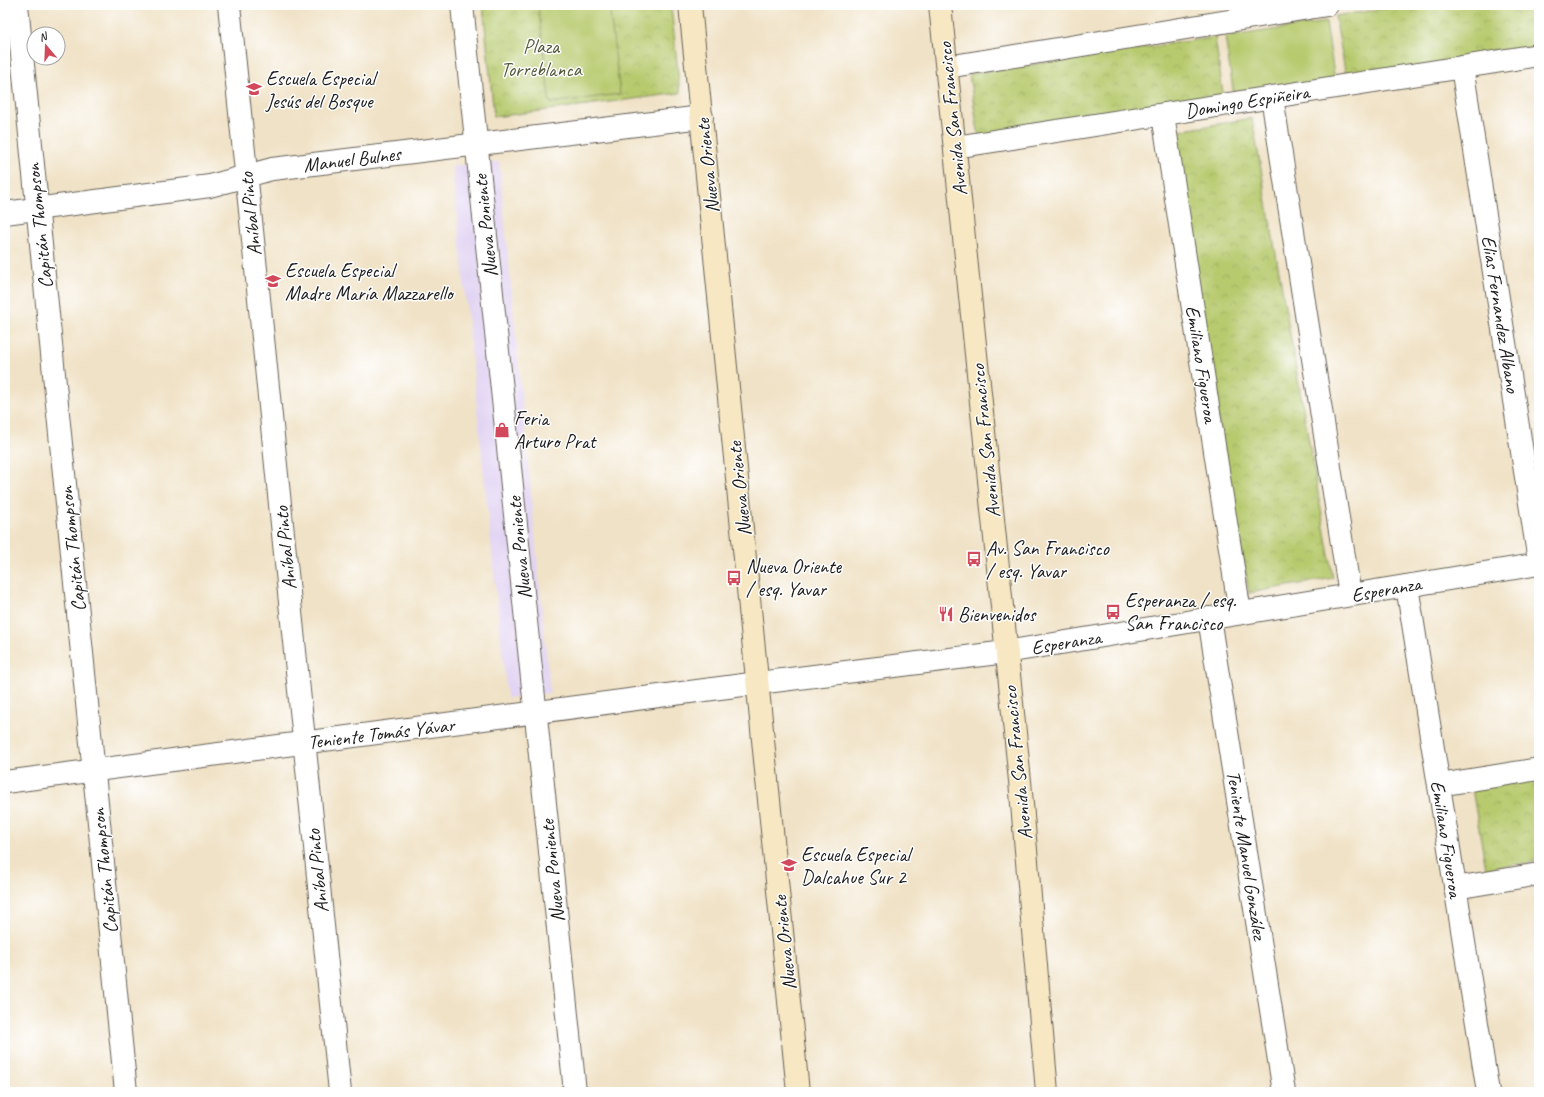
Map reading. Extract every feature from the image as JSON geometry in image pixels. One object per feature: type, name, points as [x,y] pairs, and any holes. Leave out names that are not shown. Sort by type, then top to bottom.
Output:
[{"type":"main road","name":"Nueva Oriente","points":[[690,5],[798,1092]]},
{"type":"main road","name":"Avenida San Francisco","points":[[940,5],[1020,781],[1047,1092]]},
{"type":"street","name":"Capitán Thompson","points":[[17,5],[126,1092]]},
{"type":"street","name":"Aníbal Pinto","points":[[229,5],[340,1092]]},
{"type":"street","name":"Nueva Poniente","points":[[462,5],[575,1092]]},
{"type":"street","points":[[947,67],[1317,6]]},
{"type":"street","name":"Domingo Espiñeira","points":[[955,147],[1539,55]]},
{"type":"street","name":"Elias Fernandez Albano","points":[[1462,67],[1539,561]]},
{"type":"street","points":[[1272,97],[1350,595]]},
{"type":"street","name":"Emiliano Figueroa","points":[[1163,115],[1240,613]]},
{"type":"street","name":"Manuel Bulnes","points":[[5,213],[210,186],[272,169],[702,117]]},
{"type":"street","name":"Esperanza","points":[[758,683],[1006,652],[1539,564]]},
{"type":"street","name":"Emiliano Figueroa","points":[[1407,586],[1488,1092]]},
{"type":"street","name":"Teniente Manuel González","points":[[1209,618],[1284,1092]]},
{"type":"street","name":"Teniente Tomás Yávar","points":[[5,782],[758,683]]},
{"type":"street","points":[[1439,785],[1539,769]]},
{"type":"street","points":[[1455,888],[1539,874]]},
{"type":"shaded area","name":"Feria Arturo Prat","points":[[499,162],[550,693],[507,698],[452,166]]},
{"type":"green space","name":"Plaza Torreblanca","points":[[483,5],[671,5],[680,93],[494,117]]},
{"type":"green space","points":[[538,5],[609,5],[620,94],[550,103]]},
{"type":"green space","points":[[1408,5],[1539,5],[1539,50],[1347,82],[1335,16]]},
{"type":"green space","points":[[1326,22],[1335,81],[1234,96],[1225,37]]},
{"type":"green space","points":[[1215,37],[1224,101],[979,138],[969,74]]},
{"type":"green space","points":[[1252,118],[1333,578],[1249,593],[1168,133]]},
{"type":"green space","points":[[1539,779],[1539,861],[1486,869],[1472,789]]},
{"type":"place","name":"Escuela Especial Jesús del Bosque","points":[[254,89]]},
{"type":"place","name":"Escuela Especial Madre María Mazzarello","points":[[273,281]]},
{"type":"place","name":"Feria Arturo Prat","points":[[502,430]]},
{"type":"place","name":"Av. San Francisco / esq. Yavar","points":[[974,559]]},
{"type":"place","name":"Nueva Oriente / esq. Yavar","points":[[734,578]]},
{"type":"place","name":"Esperanza / esq. San Francisco","points":[[1113,612]]},
{"type":"place","name":"Bienvenidos","points":[[946,614]]},
{"type":"place","name":"Escuela Especial Dalcahue Sur 2","points":[[789,865]]}]
